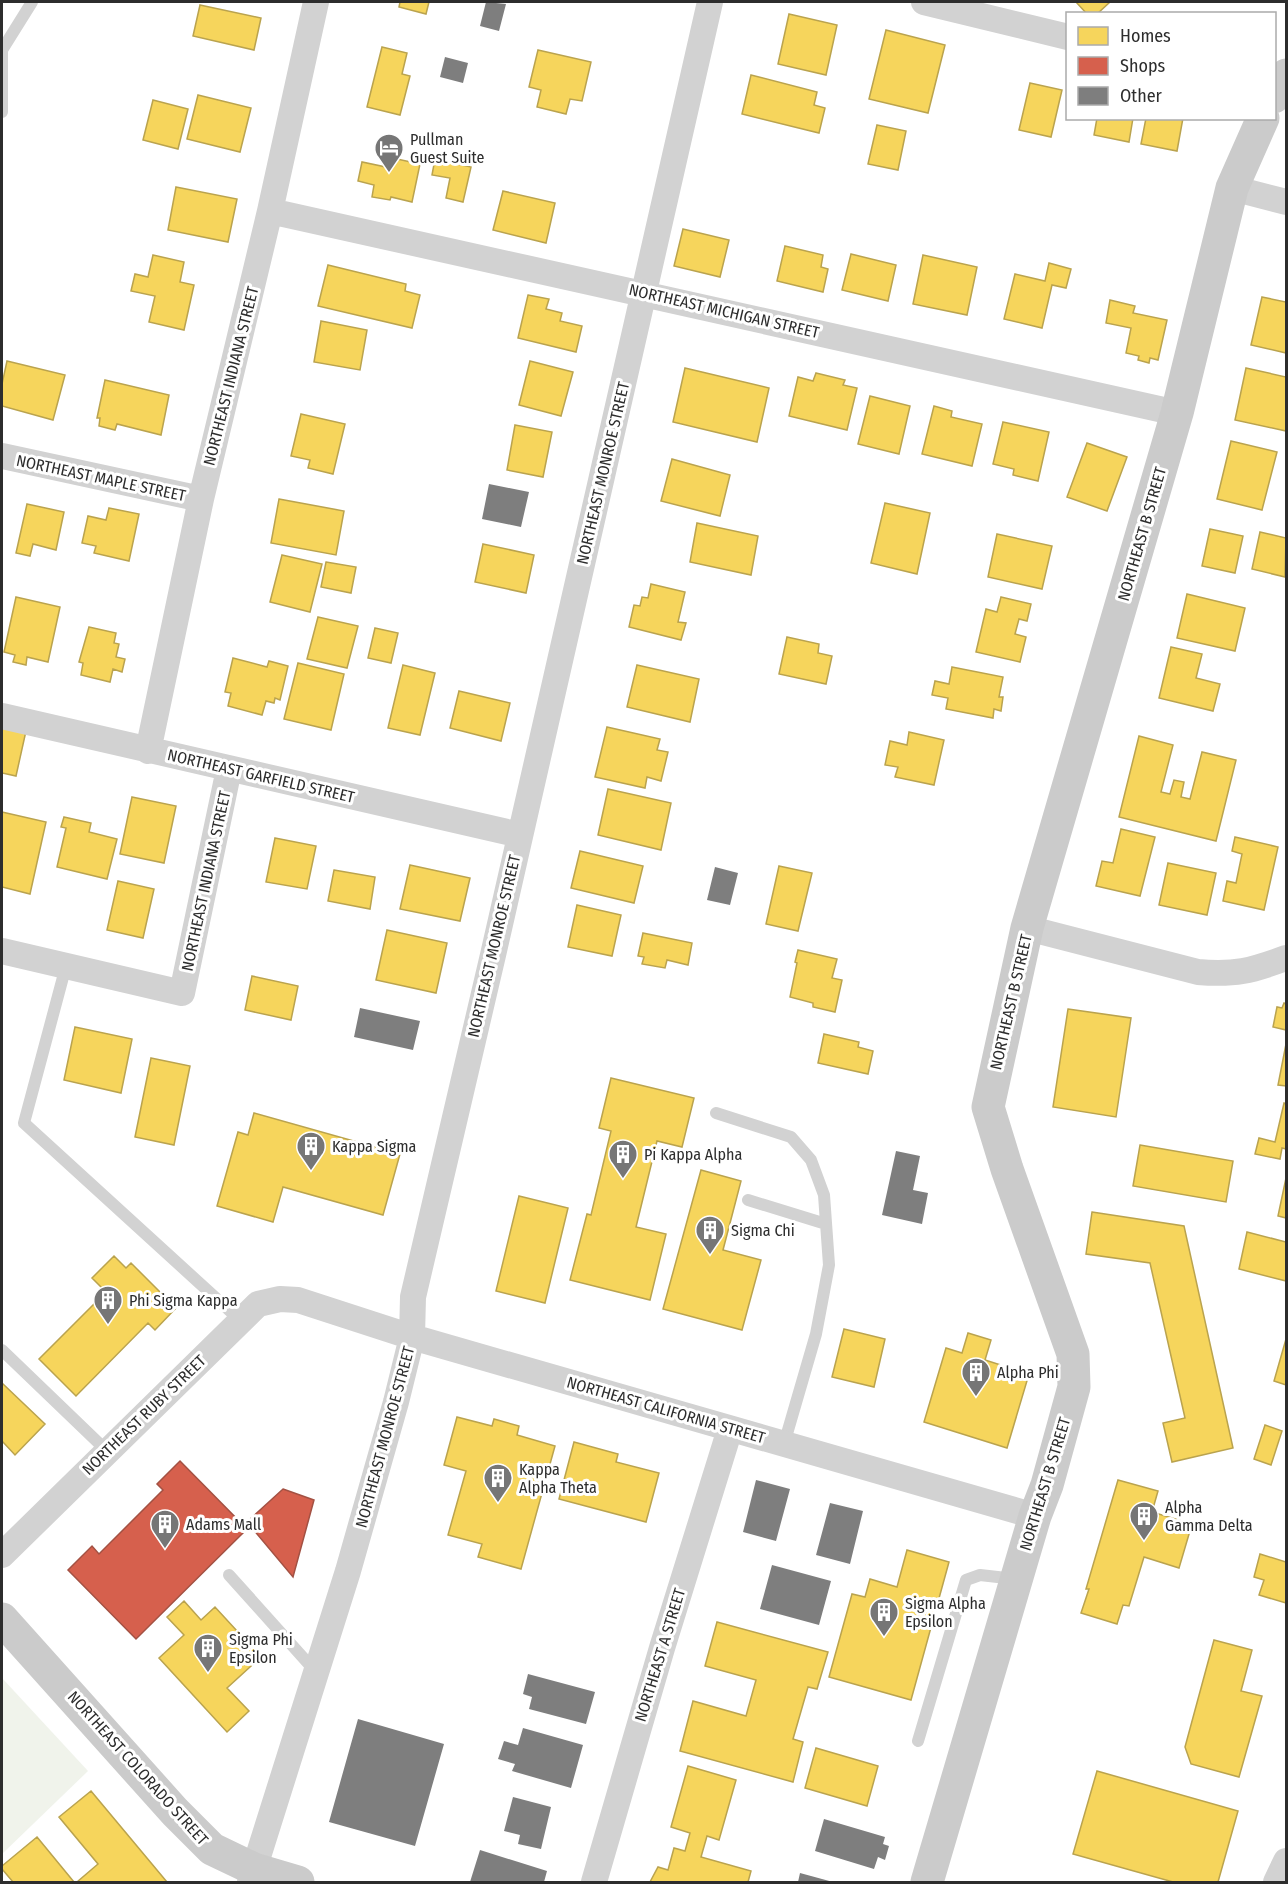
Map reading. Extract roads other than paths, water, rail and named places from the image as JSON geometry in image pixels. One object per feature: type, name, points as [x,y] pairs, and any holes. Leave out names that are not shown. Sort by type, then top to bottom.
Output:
[{"type":"street","name":"NORTHEAST INDIANA STREET","points":[[148,751],[201,499],[270,212],[316,2]]},
{"type":"street","name":"NORTHEAST MONROE STREET","points":[[252,1876],[316,1673],[390,1425],[412,1337],[413,1297],[710,2]]},
{"type":"street","points":[[924,2],[1066,37]]},
{"type":"street","points":[[1276,95],[1287,75]]},
{"type":"street","name":"NORTHEAST B STREET","points":[[927,1882],[1035,1516],[1047,1485],[1074,1387],[1073,1354],[1007,1169],[988,1107],[1027,928],[1177,413],[1232,188],[1262,120]]},
{"type":"street","points":[[1232,188],[1287,202]]},
{"type":"street","name":"NORTHEAST MICHIGAN STREET","points":[[270,212],[644,293],[1177,413]]},
{"type":"street","name":"NORTHEAST MAPLE STREET","points":[[2,456],[201,499]]},
{"type":"street","name":"NORTHEAST GARFIELD STREET","points":[[2,716],[520,835]]},
{"type":"street","name":"NORTHEAST INDIANA STREET","points":[[66,966],[182,993],[230,769]]},
{"type":"street","points":[[1027,928],[1198,972],[1225,974],[1255,969],[1287,958]]},
{"type":"street","points":[[2,951],[66,966]]},
{"type":"street","name":"NORTHEAST RUBY STREET","points":[[2,1555],[258,1304],[280,1299],[298,1300]]},
{"type":"street","name":"NORTHEAST CALIFORNIA STREET","points":[[298,1300],[412,1337],[1035,1516]]},
{"type":"street","name":"NORTHEAST A STREET","points":[[594,1882],[662,1648],[730,1429]]},
{"type":"street","name":"NORTHEAST COLORADO STREET","points":[[2,1619],[175,1812],[212,1850],[252,1876],[298,1882]]},
{"type":"street","points":[[1276,1882],[1287,1861]]},
{"type":"lane","points":[[2,112],[3,50],[32,2]]},
{"type":"lane","points":[[66,966],[24,1123],[241,1321]]},
{"type":"lane","points":[[716,1113],[790,1137],[811,1160],[824,1195],[829,1265],[816,1334],[784,1444]]},
{"type":"lane","points":[[748,1200],[826,1224]]},
{"type":"lane","points":[[2,1350],[107,1451]]},
{"type":"lane","points":[[230,1575],[316,1673]]},
{"type":"lane","points":[[918,1741],[966,1580],[980,1575],[1017,1580]]},
{"type":"place","name":"Pullman Guest Suite","points":[[389,174]]},
{"type":"place","name":"Kappa Sigma","points":[[311,1172]]},
{"type":"place","name":"Pi Kappa Alpha","points":[[623,1180]]},
{"type":"place","name":"Sigma Chi","points":[[710,1256]]},
{"type":"place","name":"Phi Sigma Kappa","points":[[108,1326]]},
{"type":"place","name":"Alpha Phi","points":[[976,1398]]},
{"type":"place","name":"Kappa Alpha Theta","points":[[498,1504]]},
{"type":"place","name":"Alpha Gamma Delta","points":[[1144,1542]]},
{"type":"place","name":"Adams Mall","points":[[165,1550]]},
{"type":"place","name":"Sigma Alpha Epsilon","points":[[884,1638]]},
{"type":"place","name":"Sigma Phi Epsilon","points":[[208,1674]]}]
